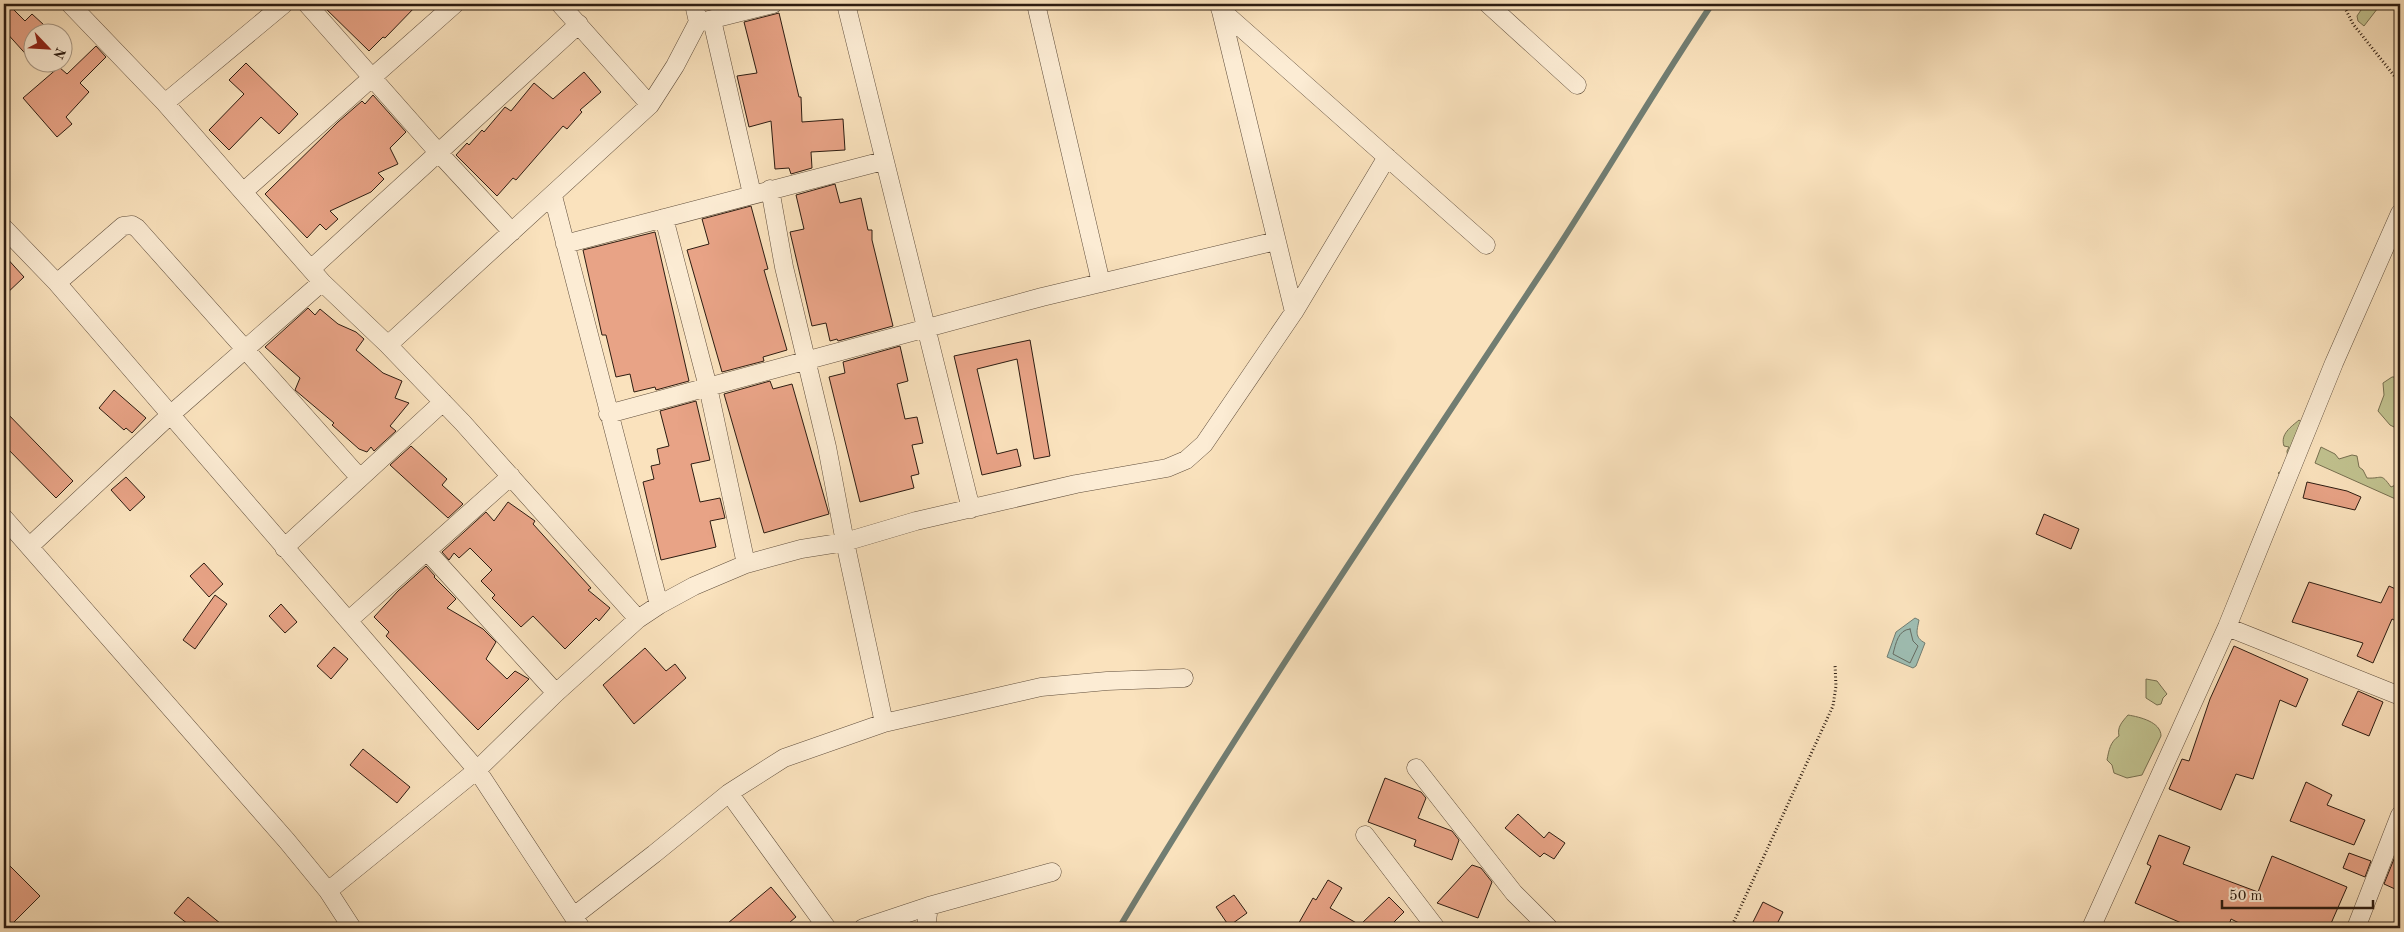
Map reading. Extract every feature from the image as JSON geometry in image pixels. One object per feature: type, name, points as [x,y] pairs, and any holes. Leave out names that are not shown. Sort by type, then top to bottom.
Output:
[{"type":"street","points":[[70,4],[165,103],[316,276],[388,345],[443,402],[638,619]]},
{"type":"street","points":[[165,103],[284,4]]},
{"type":"street","points":[[307,4],[437,151],[512,232]]},
{"type":"street","points":[[243,192],[373,79],[455,4]]},
{"type":"street","points":[[560,4],[650,104]]},
{"type":"street","points":[[694,4],[705,21],[752,194]]},
{"type":"street","points":[[388,345],[553,196],[650,104],[705,21],[773,4]]},
{"type":"street","points":[[846,4],[883,161],[971,509]]},
{"type":"street","points":[[1036,4],[1101,283]]},
{"type":"street","points":[[1488,4],[1577,85]]},
{"type":"street","points":[[1220,7],[1486,245]]},
{"type":"street","points":[[1220,7],[1294,312]]},
{"type":"street","points":[[30,546],[169,416],[246,348],[437,151],[579,24]]},
{"type":"street","points":[[328,891],[477,770],[638,619],[694,586],[746,564],[801,549],[845,542],[916,521],[1076,484],[1167,468],[1186,460],[1204,444],[1294,312],[1387,157]]},
{"type":"street","points":[[565,244],[883,161]]},
{"type":"street","points":[[770,190],[805,361],[827,447],[845,542],[884,723]]},
{"type":"street","points":[[553,196],[659,605]]},
{"type":"street","points":[[2091,928],[2227,627],[2334,363],[2400,213]]},
{"type":"street","points":[[664,218],[708,387],[746,564]]},
{"type":"street","points":[[57,284],[123,226],[132,225],[137,228],[246,348],[359,477]]},
{"type":"street","points":[[4,228],[57,284],[169,416],[349,620],[477,770],[578,922],[654,854],[728,793],[784,758],[884,723],[1042,687],[1107,681],[1184,678]]},
{"type":"street","points":[[608,414],[1101,283],[1276,241]]},
{"type":"street","points":[[284,548],[359,477],[443,402]]},
{"type":"street","points":[[349,620],[511,476]]},
{"type":"street","points":[[4,518],[328,891],[352,928]]},
{"type":"street","points":[[427,551],[556,694]]},
{"type":"street","points":[[2227,627],[2400,696]]},
{"type":"street","points":[[1416,768],[1514,893],[1549,928]]},
{"type":"street","points":[[728,793],[828,928]]},
{"type":"street","points":[[2356,928],[2400,815]]},
{"type":"street","points":[[1364,836],[1436,928]]},
{"type":"street","points":[[863,928],[929,906],[1052,872]]},
{"type":"street","points":[[926,928],[929,906]]},
{"type":"path","points":[[2343,4],[2353,24],[2400,83]]},
{"type":"path","points":[[1731,928],[1833,706],[1836,686],[1835,665]]},
{"type":"green space","points":[[2365,4],[2381,4],[2364,26],[2358,21],[2357,16]]},
{"type":"green space","points":[[2392,377],[2400,377],[2400,419],[2394,427],[2378,411],[2384,395],[2383,383]]},
{"type":"green space","points":[[2299,420],[2303,423],[2300,427],[2304,444],[2303,456],[2296,466],[2282,477],[2278,473],[2284,469],[2288,460],[2287,451],[2289,447],[2284,446],[2285,434]]},
{"type":"green space","points":[[2321,447],[2335,454],[2339,459],[2352,455],[2357,456],[2359,467],[2367,478],[2381,477],[2391,487],[2400,483],[2400,501],[2315,463]]},
{"type":"green space","points":[[2146,679],[2157,681],[2167,694],[2161,704],[2157,705],[2146,698]]},
{"type":"green space","points":[[2128,715],[2154,724],[2158,727],[2161,736],[2142,775],[2127,778],[2114,773],[2112,765],[2107,760],[2112,744],[2119,736],[2120,725]]},
{"type":"water","points":[[1915,618],[1919,620],[1918,636],[1925,643],[1916,666],[1913,668],[1887,657],[1896,632]]},
{"type":"building","points":[[4,4],[8,4],[25,21],[32,14],[41,22],[22,22],[22,50],[4,30]]},
{"type":"building","points":[[321,4],[418,4],[385,38],[383,37],[369,51]]},
{"type":"building","points":[[779,13],[799,97],[801,97],[802,122],[843,119],[845,150],[811,152],[812,168],[791,174],[789,168],[775,169],[771,121],[749,127],[737,76],[757,73],[744,22]]},
{"type":"building","points":[[96,46],[106,57],[80,83],[89,92],[66,117],[72,124],[57,137],[23,98],[53,72],[65,72],[67,74],[72,72],[72,69]]},
{"type":"building","points":[[246,63],[298,114],[279,134],[261,117],[229,150],[209,130],[244,94],[229,80]]},
{"type":"building","points":[[584,72],[601,92],[580,110],[582,112],[567,129],[563,126],[516,180],[513,178],[497,196],[456,155],[467,143],[469,145],[482,130],[484,132],[505,107],[511,111],[534,83],[553,99]]},
{"type":"building","points":[[373,95],[406,132],[390,148],[398,164],[378,173],[384,179],[371,192],[330,211],[338,219],[326,230],[320,224],[307,238],[265,194],[338,122],[362,101],[365,104]]},
{"type":"building","points":[[835,184],[840,203],[861,198],[868,230],[872,230],[872,240],[893,326],[838,341],[837,339],[830,341],[826,323],[812,326],[790,232],[804,229],[796,195]]},
{"type":"building","points":[[751,206],[768,269],[764,270],[787,350],[763,357],[764,361],[722,372],[687,250],[709,244],[702,219]]},
{"type":"building","points":[[655,232],[689,381],[656,390],[655,387],[634,392],[630,374],[616,377],[606,335],[602,335],[583,250]]},
{"type":"building","points":[[4,255],[24,277],[4,296]]},
{"type":"building","points":[[308,308],[315,315],[320,309],[338,324],[356,332],[364,339],[356,350],[383,373],[402,381],[395,398],[409,403],[390,426],[396,431],[374,451],[371,447],[367,452],[359,449],[332,425],[334,423],[295,390],[300,378],[265,347]]},
{"type":"building","points":[[1030,340],[1050,456],[1034,459],[1017,359],[977,369],[997,454],[1017,449],[1021,466],[982,475],[954,356]]},
{"type":"building","points":[[900,346],[908,381],[897,384],[905,419],[917,417],[923,443],[912,445],[919,474],[911,476],[914,488],[860,502],[829,377],[845,373],[843,362]]},
{"type":"building","points":[[770,381],[773,389],[792,384],[829,514],[764,533],[724,394]]},
{"type":"building","points":[[114,390],[146,418],[132,433],[126,428],[124,430],[99,408]]},
{"type":"building","points":[[696,401],[710,460],[691,464],[700,502],[720,498],[725,518],[710,521],[716,547],[661,560],[643,482],[654,479],[651,466],[660,464],[657,449],[669,446],[660,411]]},
{"type":"building","points":[[4,410],[73,481],[56,498],[4,445]]},
{"type":"building","points":[[411,446],[447,479],[442,485],[463,504],[448,518],[390,465]]},
{"type":"building","points":[[126,477],[145,497],[130,511],[111,490]]},
{"type":"building","points":[[2307,482],[2347,491],[2361,497],[2355,510],[2303,498]]},
{"type":"building","points":[[508,502],[535,521],[533,524],[591,588],[588,590],[610,608],[599,621],[596,618],[565,649],[533,616],[521,627],[492,598],[495,595],[481,581],[492,570],[470,548],[459,558],[454,553],[449,560],[442,552],[486,512],[494,521]]},
{"type":"building","points":[[2044,514],[2079,529],[2071,549],[2036,534]]},
{"type":"building","points":[[204,563],[223,584],[209,597],[190,576]]},
{"type":"building","points":[[426,566],[456,599],[447,608],[483,629],[496,642],[486,659],[507,679],[515,671],[529,679],[478,730],[386,636],[389,632],[374,617],[398,591]]},
{"type":"building","points":[[2309,582],[2381,603],[2389,586],[2400,591],[2400,623],[2392,619],[2373,663],[2357,656],[2363,643],[2292,622]]},
{"type":"building","points":[[215,595],[227,604],[195,649],[183,640]]},
{"type":"building","points":[[281,604],[297,622],[285,633],[269,616]]},
{"type":"building","points":[[2234,646],[2308,679],[2296,707],[2280,700],[2253,779],[2236,774],[2221,810],[2169,789],[2182,759],[2189,761],[2210,699]]},
{"type":"building","points":[[334,647],[348,659],[331,679],[317,666]]},
{"type":"building","points":[[645,648],[666,671],[675,664],[686,678],[634,724],[603,685]]},
{"type":"building","points":[[2358,691],[2383,702],[2369,736],[2342,725]]},
{"type":"building","points":[[363,749],[410,787],[397,803],[350,765]]},
{"type":"building","points":[[1385,778],[1421,792],[1426,798],[1418,818],[1452,831],[1459,840],[1452,860],[1414,846],[1416,840],[1368,822]]},
{"type":"building","points":[[2306,782],[2332,795],[2327,805],[2365,820],[2354,845],[2290,821]]},
{"type":"building","points":[[1518,814],[1544,838],[1549,832],[1565,843],[1554,859],[1544,853],[1540,857],[1505,828]]},
{"type":"building","points":[[2159,835],[2190,847],[2183,864],[2258,892],[2272,856],[2347,887],[2329,928],[2249,928],[2231,919],[2228,928],[2193,928],[2135,903],[2151,866],[2147,864]]},
{"type":"building","points":[[2400,844],[2400,886],[2397,885],[2395,889],[2384,884]]},
{"type":"building","points":[[2349,853],[2371,861],[2365,877],[2343,868]]},
{"type":"building","points":[[4,860],[40,896],[8,928],[4,928]]},
{"type":"building","points":[[1472,865],[1481,868],[1492,882],[1478,918],[1437,903]]},
{"type":"building","points":[[1328,880],[1342,888],[1330,908],[1360,925],[1389,897],[1404,912],[1388,928],[1296,928],[1313,898],[1316,900]]},
{"type":"building","points":[[771,887],[796,917],[783,928],[722,928]]},
{"type":"building","points":[[1234,895],[1247,913],[1229,926],[1216,907]]},
{"type":"building","points":[[188,897],[226,928],[193,928],[174,913]]},
{"type":"building","points":[[1763,902],[1783,912],[1775,928],[1750,928]]},
{"type":"waterway","points":[[1119,928],[1278,673],[1553,255],[1712,4]]}]
